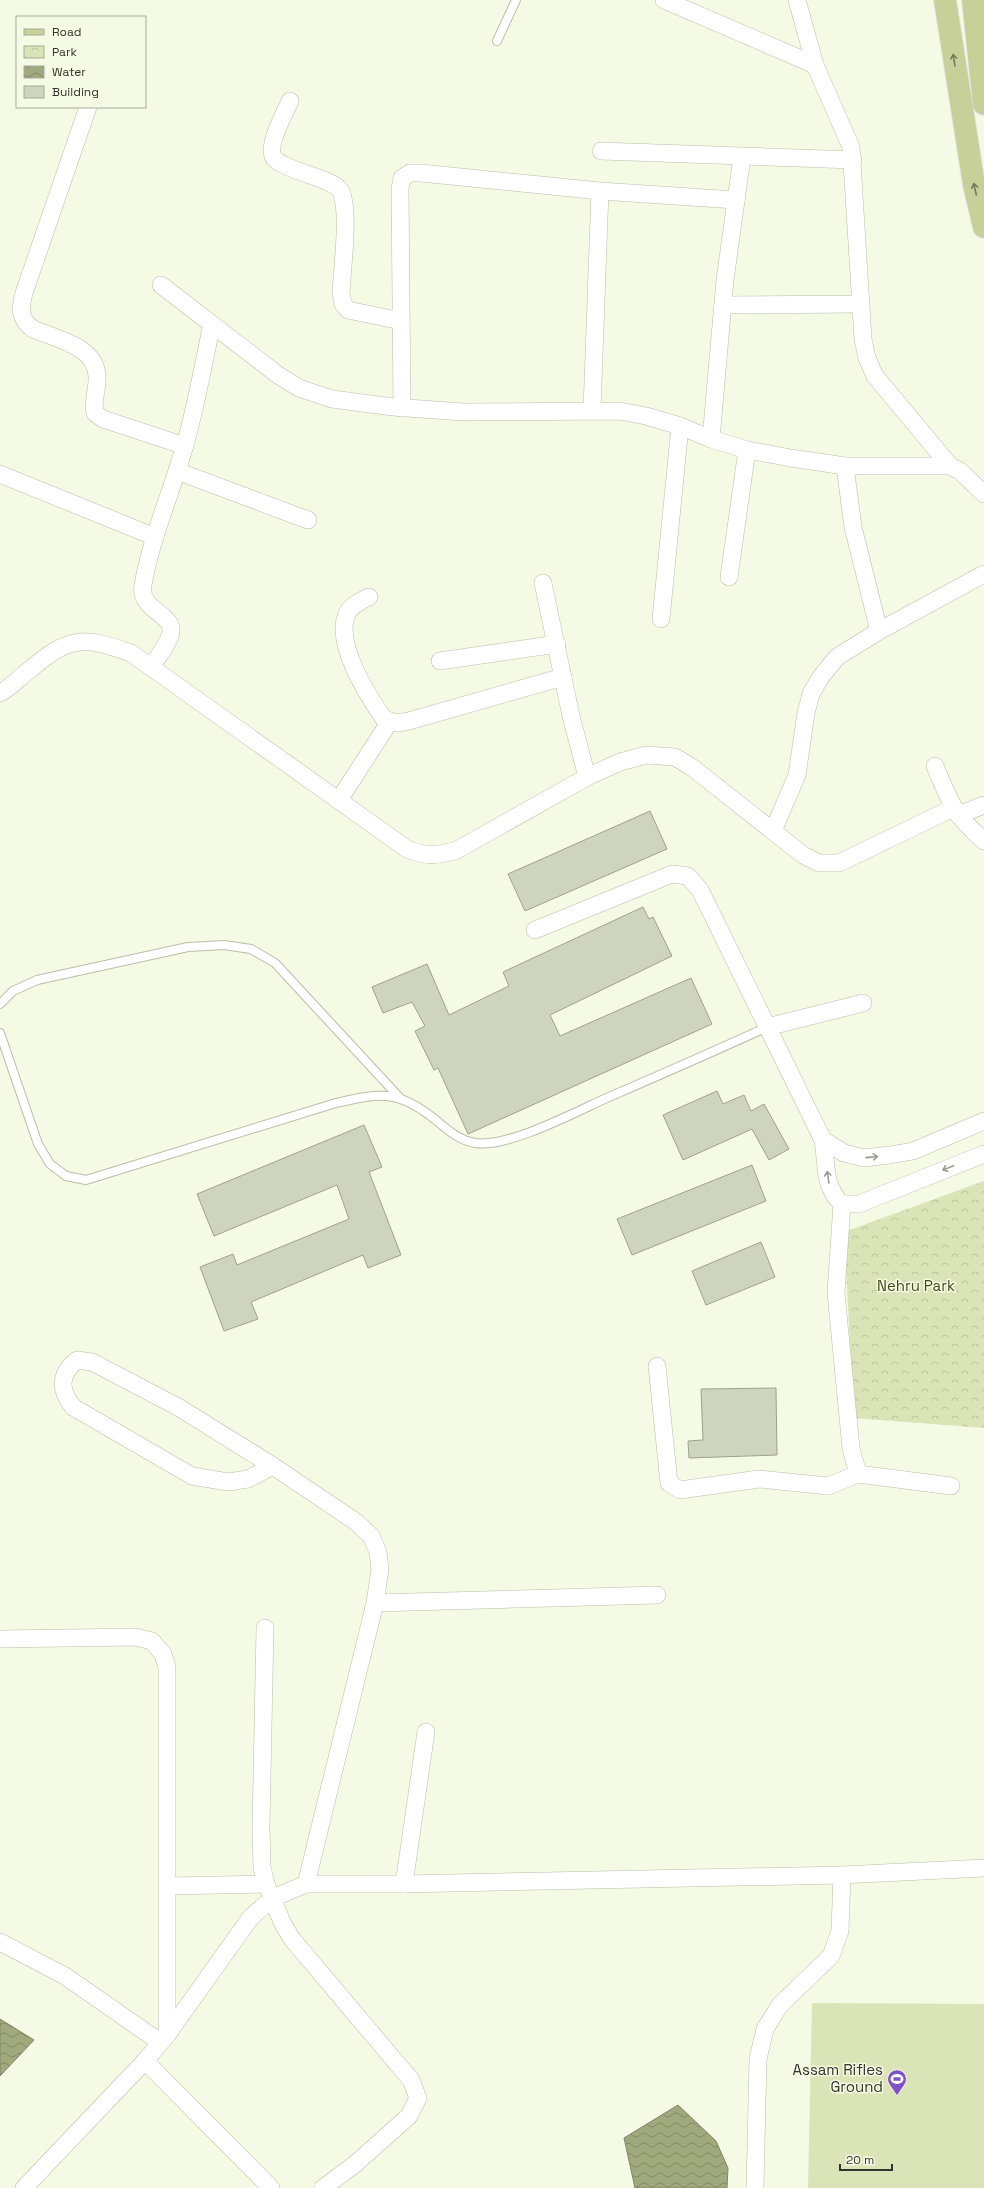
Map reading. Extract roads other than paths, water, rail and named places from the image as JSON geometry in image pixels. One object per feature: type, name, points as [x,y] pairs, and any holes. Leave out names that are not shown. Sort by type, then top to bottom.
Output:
[{"type":"main road","points":[[945,0],[974,185],[984,226]]},
{"type":"main road","points":[[973,0],[984,104]]},
{"type":"street","points":[[664,0],[815,66]]},
{"type":"street","points":[[797,0],[815,66],[851,147],[863,339],[867,358],[875,376],[950,466],[960,471],[984,494]]},
{"type":"street","points":[[290,101],[271,150],[274,158],[332,184],[341,191],[345,208],[341,293],[343,304],[348,310],[401,321]]},
{"type":"street","points":[[88,108],[24,292],[21,315],[25,323],[33,329],[89,354],[95,363],[97,376],[94,397],[95,413],[103,419],[185,446]]},
{"type":"street","points":[[601,151],[853,160]]},
{"type":"street","points":[[711,439],[723,305],[742,157]]},
{"type":"street","points":[[402,408],[400,188],[402,178],[410,173],[600,191],[736,200]]},
{"type":"street","points":[[592,410],[600,191]]},
{"type":"street","points":[[161,285],[278,375],[299,388],[332,399],[402,408],[463,412],[620,411],[646,416],[680,426],[711,439],[747,450],[845,466],[950,466]]},
{"type":"street","points":[[723,305],[861,304]]},
{"type":"street","points":[[151,667],[170,636],[170,625],[164,617],[148,605],[142,597],[142,586],[155,537],[185,446],[212,324]]},
{"type":"street","points":[[660,619],[680,426]]},
{"type":"street","points":[[729,577],[747,450]]},
{"type":"street","points":[[845,466],[853,527],[879,631]]},
{"type":"street","points":[[177,470],[308,520]]},
{"type":"street","points":[[0,474],[155,537]]},
{"type":"street","points":[[773,831],[797,775],[806,713],[811,694],[820,678],[837,657],[879,631],[984,574]]},
{"type":"street","points":[[542,584],[587,777]]},
{"type":"street","points":[[369,597],[357,602],[346,616],[345,633],[351,661],[364,687],[384,719],[397,723],[409,721],[563,677]]},
{"type":"street","points":[[0,693],[38,662],[63,646],[81,641],[101,642],[131,653],[407,849],[422,855],[441,855],[458,850],[587,777],[620,762],[646,755],[675,756],[693,768],[803,855],[819,863],[839,863],[955,811],[984,805]]},
{"type":"street","points":[[440,661],[557,644]]},
{"type":"street","points":[[339,800],[390,721]]},
{"type":"street","points":[[935,766],[955,811],[984,841]]},
{"type":"street","points":[[535,930],[672,874],[688,876],[700,890],[823,1140],[827,1178],[833,1195],[842,1204],[859,1204],[984,1154]]},
{"type":"street","points":[[767,1027],[863,1003]]},
{"type":"street","points":[[823,1140],[844,1153],[864,1158],[884,1156],[913,1151],[984,1121]]},
{"type":"street","points":[[842,1204],[836,1293],[851,1448],[858,1474]]},
{"type":"street","points":[[273,1466],[248,1479],[228,1482],[192,1476],[73,1407],[65,1397],[62,1385],[67,1368],[77,1360],[92,1362],[178,1407],[273,1466],[356,1522],[371,1536],[378,1552],[380,1569],[375,1603],[306,1884]]},
{"type":"street","points":[[657,1366],[669,1483],[680,1490],[759,1479],[828,1486],[858,1474],[951,1486]]},
{"type":"street","points":[[375,1603],[657,1595]]},
{"type":"street","points":[[265,1628],[261,1827],[262,1867],[283,1924],[292,1939],[411,2080],[418,2098],[409,2116],[354,2165],[323,2188]]},
{"type":"street","points":[[0,1639],[135,1637],[152,1641],[163,1654],[167,1668],[168,1886],[164,2039]]},
{"type":"street","points":[[404,1884],[426,1732]]},
{"type":"street","points":[[168,1886],[270,1891],[306,1884],[404,1884],[842,1876],[984,1868]]},
{"type":"street","points":[[755,2188],[758,2059],[765,2029],[780,2005],[831,1956],[840,1931],[842,1876]]},
{"type":"street","points":[[24,2188],[145,2061],[164,2039],[270,1891]]},
{"type":"street","points":[[0,1942],[65,1976],[164,2039]]},
{"type":"street","points":[[145,2061],[271,2188]]},
{"type":"lane","points":[[497,41],[516,0]]},
{"type":"lane","points":[[0,1004],[13,991],[37,980],[173,950],[188,947],[224,945],[251,949],[275,963],[398,1098]]},
{"type":"lane","points":[[0,1033],[38,1144],[50,1164],[66,1176],[86,1180],[336,1103],[375,1094],[398,1098],[421,1108],[456,1137],[476,1143],[496,1143],[538,1128],[767,1027]]},
{"type":"water","points":[[0,2019],[34,2040],[0,2076]]},
{"type":"water","points":[[678,2105],[716,2141],[728,2168],[727,2188],[635,2188],[624,2138]]},
{"type":"place","name":"Assam Rifles Ground","points":[[897,2096]]},
{"type":"park label","name":"Nehru Park","points":[[916,1286]]}]
